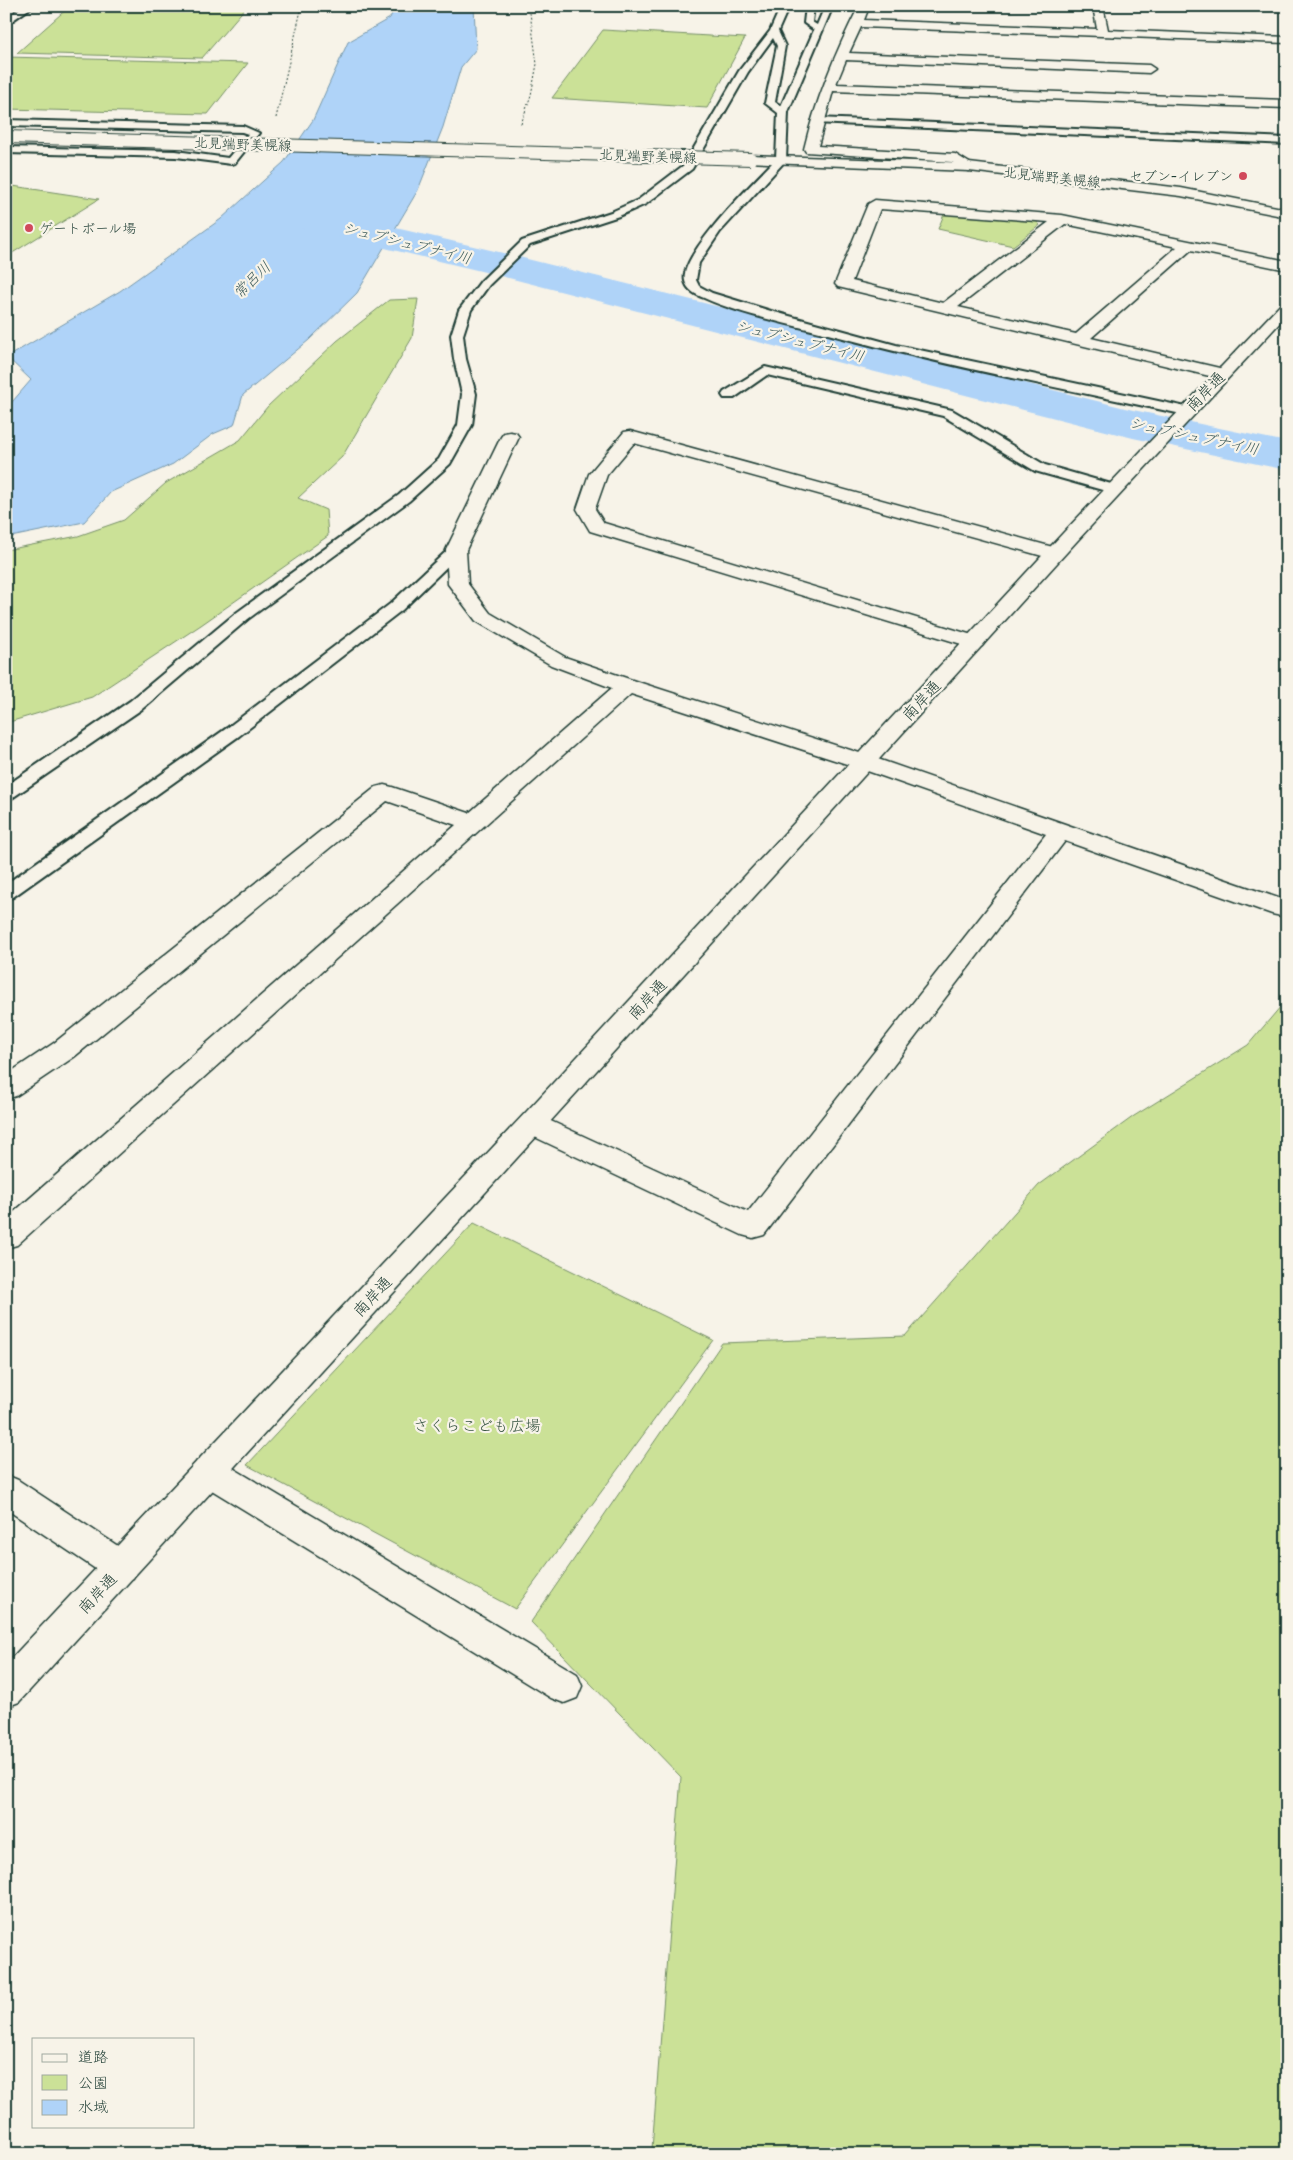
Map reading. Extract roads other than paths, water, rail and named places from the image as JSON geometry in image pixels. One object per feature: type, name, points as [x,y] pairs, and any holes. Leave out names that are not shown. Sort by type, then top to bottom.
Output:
[{"type":"street","points":[[865,6],[828,88],[816,121],[811,149],[955,158],[969,167]]},
{"type":"street","points":[[1098,6],[1103,32]]},
{"type":"street","points":[[856,23],[1103,32],[1141,38],[1287,40]]},
{"type":"street","points":[[844,56],[1148,64],[1160,100]]},
{"type":"street","points":[[828,88],[1287,104]]},
{"type":"street","name":"北見端野美幌線","points":[[6,137],[969,167],[1181,192],[1287,213]]},
{"type":"street","points":[[1222,374],[843,284],[875,204],[1062,219],[1287,266]]},
{"type":"street","points":[[946,308],[1062,219]]},
{"type":"street","points":[[1079,340],[1189,245]]},
{"type":"street","name":"南岸通","points":[[6,1690],[532,1124],[975,642],[1053,552],[1287,306]]},
{"type":"street","points":[[510,436],[456,550],[458,584],[483,617],[558,661],[627,686],[864,762],[1281,908]]},
{"type":"street","points":[[975,642],[597,527],[586,509],[598,474],[630,436],[1053,552]]},
{"type":"street","points":[[6,1237],[627,686]]},
{"type":"street","points":[[6,1089],[64,1050],[384,792],[474,823]]},
{"type":"street","points":[[532,1124],[753,1227],[1060,831]]},
{"type":"street","points":[[210,1471],[564,1686]]},
{"type":"street","points":[[6,1490],[121,1567]]},
{"type":"lane","points":[[6,22],[29,6]]},
{"type":"lane","points":[[6,794],[136,705],[242,616],[284,584],[345,543],[404,498],[445,461],[465,424],[470,394],[460,359],[457,335],[465,310],[484,283],[508,258],[526,243],[615,214],[642,202],[688,167],[744,71],[774,32],[785,6]]},
{"type":"lane","points":[[810,6],[808,23],[818,29]]},
{"type":"lane","points":[[829,6],[783,112],[781,160],[716,230],[693,264],[690,280],[694,288],[708,296],[742,307],[1176,423]]},
{"type":"lane","points":[[774,32],[781,46],[770,103],[783,112]]},
{"type":"lane","points":[[816,121],[1287,141]]},
{"type":"lane","points":[[6,123],[243,129],[254,133],[231,161],[176,154],[6,150]]},
{"type":"lane","points":[[729,395],[764,371],[947,413],[1040,468],[1113,489]]},
{"type":"lane","points":[[6,893],[241,726],[396,607],[456,550]]},
{"type":"water","name":"常呂川","points":[[395,6],[474,6],[476,49],[461,67],[443,127],[418,190],[357,293],[309,340],[243,395],[234,425],[213,434],[173,464],[111,492],[84,522],[6,538],[6,409],[31,380],[7,357],[120,291],[221,219],[284,162],[313,120],[348,42],[390,18]]},
{"type":"waterway","name":"シュブシュブナイ川","points":[[314,220],[499,264],[1133,424],[1287,456]]},
{"type":"place","name":"セブン-イレブン","points":[[1243,176]]},
{"type":"place","name":"ゲートボール場","points":[[29,228]]},
{"type":"park label","name":"さくらこども広場","points":[[477,1425]]}]
